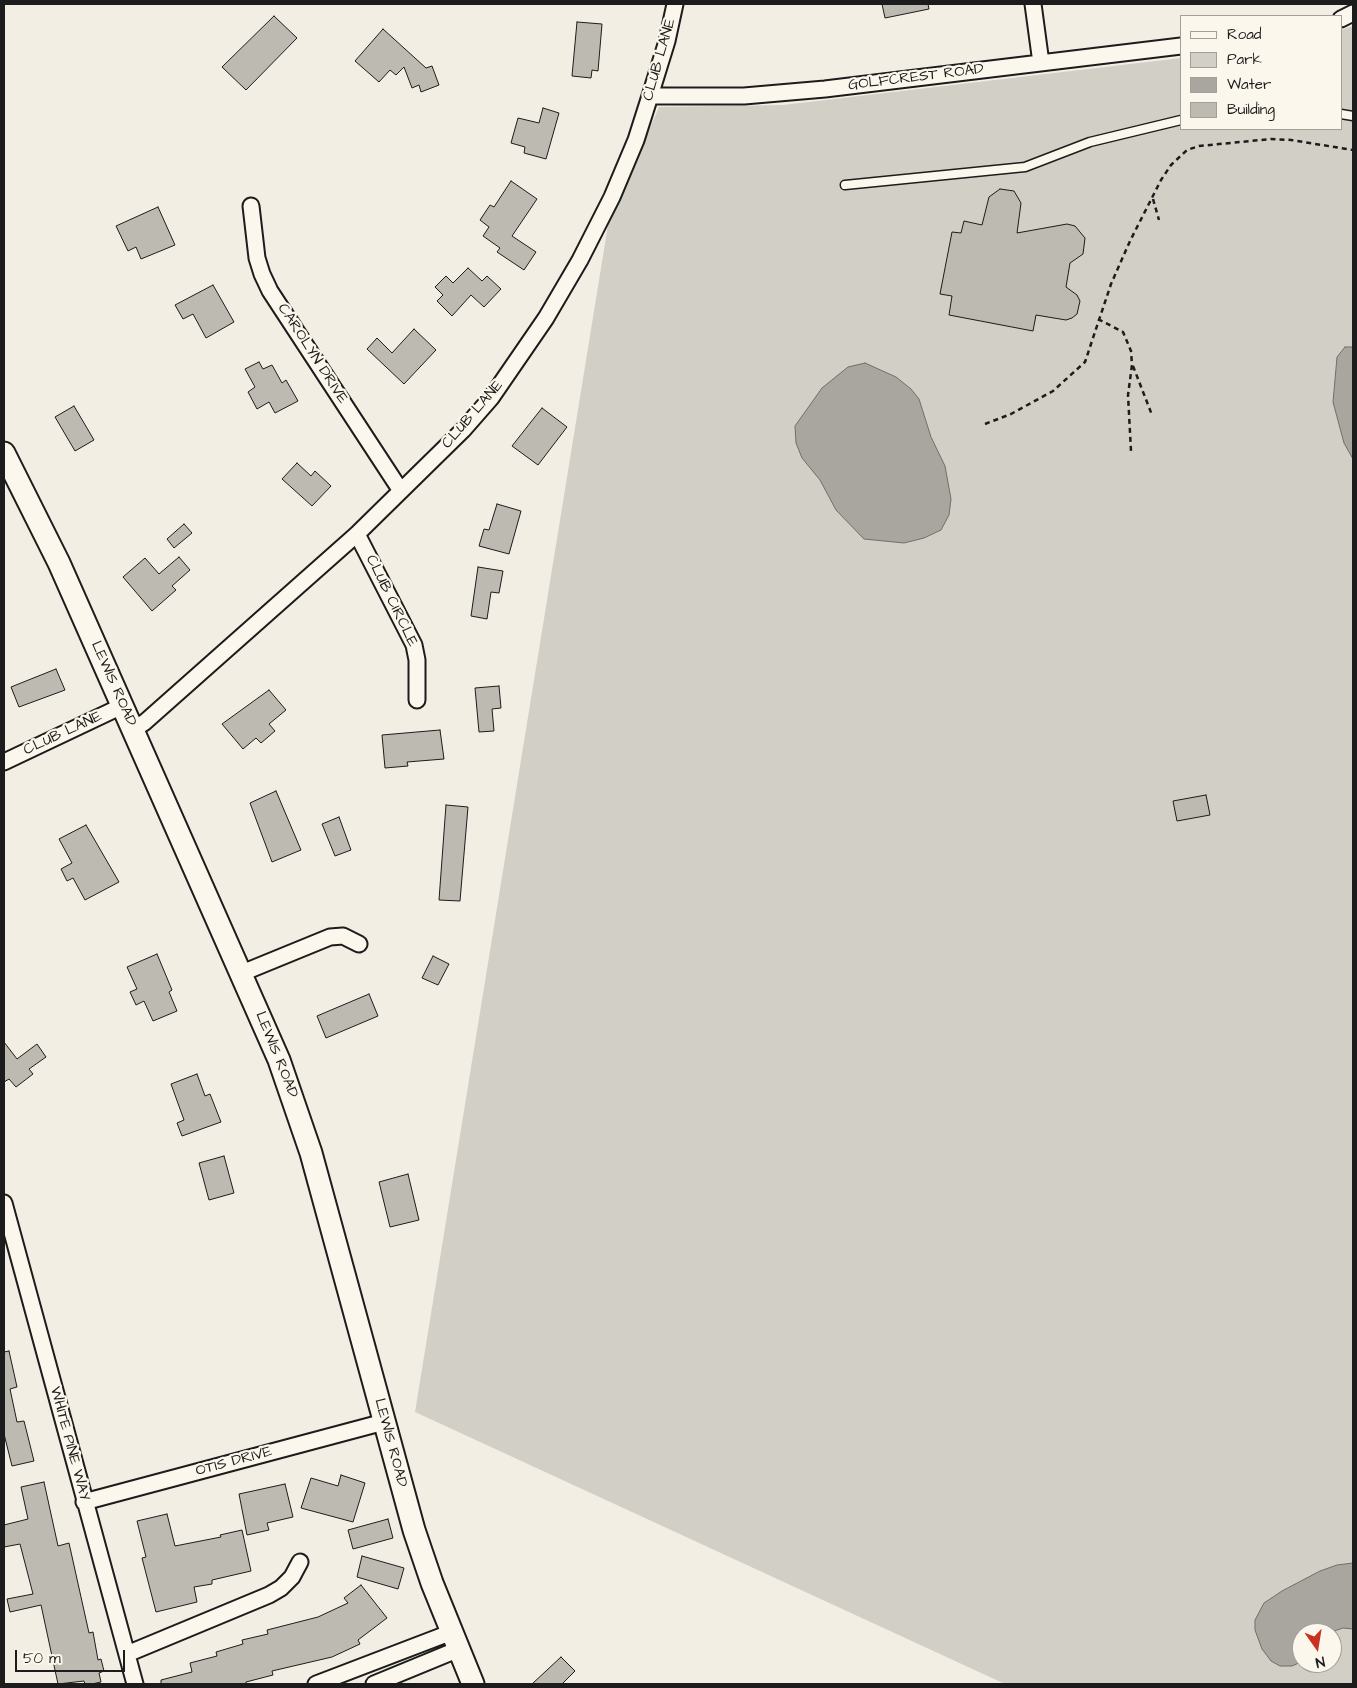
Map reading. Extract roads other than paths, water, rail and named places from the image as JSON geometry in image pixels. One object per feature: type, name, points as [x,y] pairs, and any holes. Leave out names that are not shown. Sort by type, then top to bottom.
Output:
[{"type":"street","name":"CLUB LANE","points":[[133,730],[146,722],[357,534],[464,430],[491,398],[546,318],[580,260],[612,197],[636,140],[667,41],[675,4]]},
{"type":"street","points":[[1033,4],[1041,63]]},
{"type":"street","name":"GOLFCREST ROAD","points":[[650,96],[744,96],[825,89],[1180,46]]},
{"type":"street","name":"CAROLYN DRIVE","points":[[251,206],[257,258],[270,291],[401,491]]},
{"type":"street","name":"LEWIS ROAD","points":[[4,453],[59,563],[279,1060],[312,1153],[414,1530],[473,1684]]},
{"type":"street","name":"CLUB CIRCLE","points":[[357,534],[414,645],[417,660],[418,700]]},
{"type":"street","name":"CLUB LANE","points":[[4,762],[122,706]]},
{"type":"street","points":[[242,973],[330,937],[343,936],[359,944]]},
{"type":"street","name":"WHITE PINE WAY","points":[[4,1203],[135,1684]]},
{"type":"street","name":"OTIS DRIVE","points":[[84,1502],[384,1422]]},
{"type":"street","points":[[127,1654],[269,1595],[281,1588],[292,1577],[300,1562]]},
{"type":"street","points":[[316,1684],[455,1640]]},
{"type":"street","points":[[374,1684],[455,1640]]},
{"type":"lane","points":[[845,185],[1025,167],[1090,142],[1180,120]]},
{"type":"water","points":[[1345,347],[1353,347],[1353,459],[1344,443],[1333,402],[1337,357]]},
{"type":"water","points":[[865,363],[896,377],[911,389],[919,399],[931,437],[945,466],[951,499],[949,515],[941,530],[924,538],[904,543],[864,539],[836,510],[820,480],[802,458],[796,443],[795,426],[822,388],[848,367]]},
{"type":"water","points":[[1353,1563],[1353,1629],[1342,1628],[1342,1623],[1292,1623],[1292,1666],[1280,1666],[1271,1661],[1262,1649],[1255,1630],[1255,1620],[1264,1603],[1320,1571],[1337,1565]]}]
